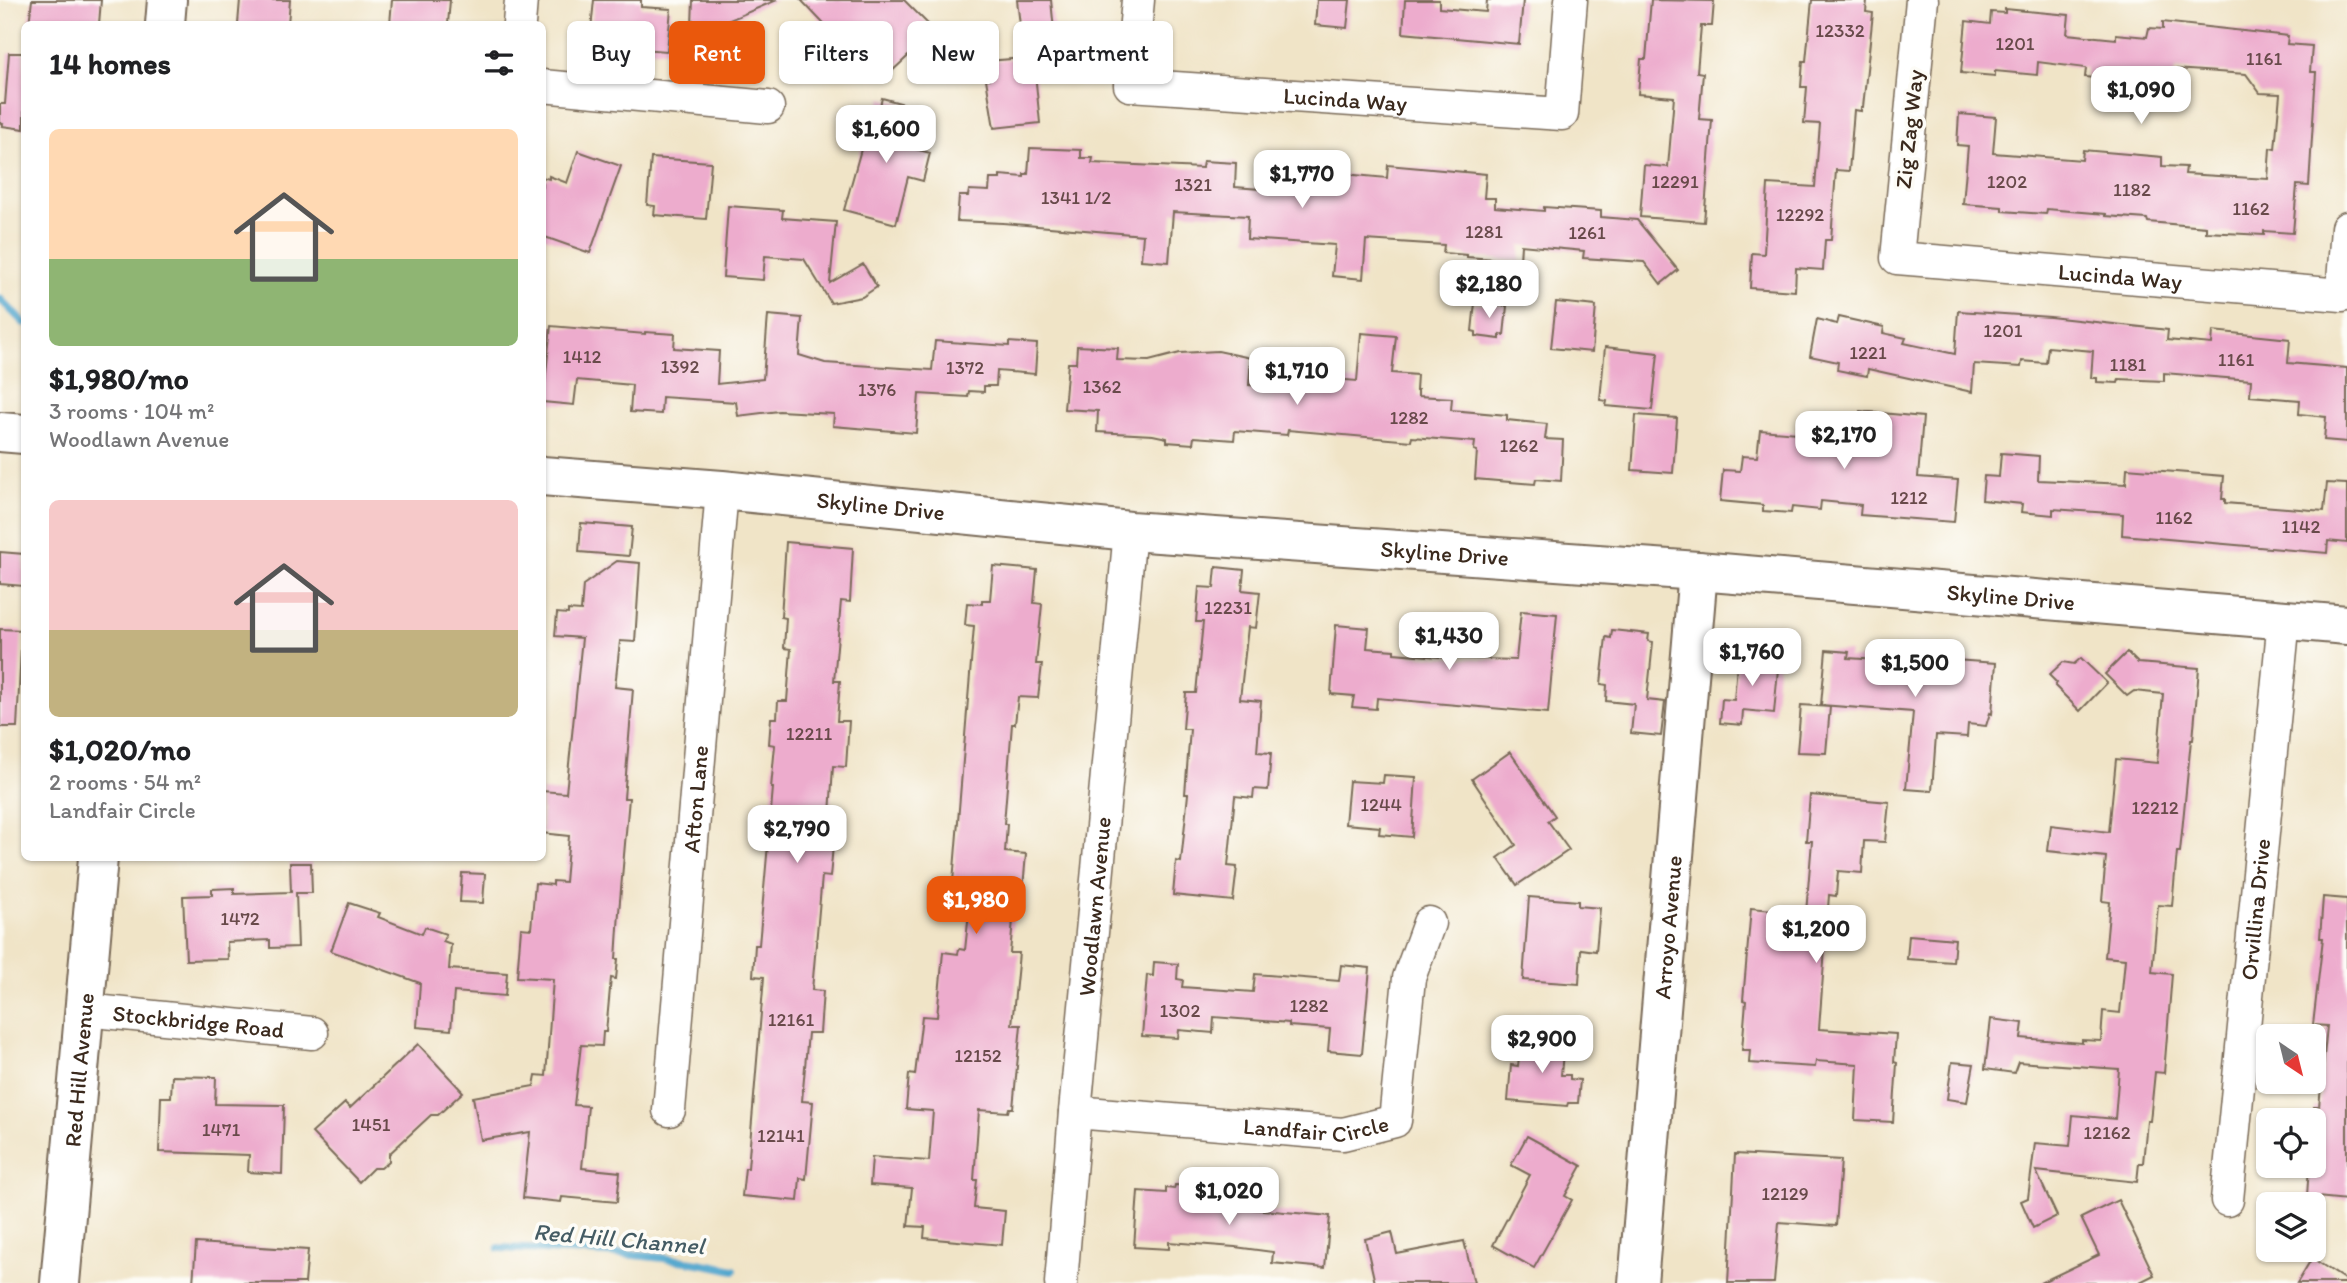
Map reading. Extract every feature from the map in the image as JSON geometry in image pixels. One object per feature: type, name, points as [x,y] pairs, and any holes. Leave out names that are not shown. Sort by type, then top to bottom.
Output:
[{"type":"street","points":[[165,21],[167,0]]},
{"type":"street","points":[[519,21],[522,0]]},
{"type":"street","name":"Lucinda Way","points":[[1138,0],[1130,85],[1562,114],[1571,0]]},
{"type":"street","name":"Zig Zag Way","points":[[1897,258],[1922,0]]},
{"type":"street","points":[[546,86],[768,107]]},
{"type":"street","name":"Lucinda Way","points":[[1897,258],[2342,295],[2347,228]]},
{"type":"street","points":[[0,432],[21,434]]},
{"type":"street","name":"Skyline Drive","points":[[546,476],[1130,531],[1698,571],[2347,625]]},
{"type":"street","name":"Afton Lane","points":[[669,1110],[722,491]]},
{"type":"street","name":"Woodlawn Avenue","points":[[1061,1283],[1074,1112],[1130,531]]},
{"type":"street","name":"Arroyo Avenue","points":[[1638,1283],[1698,571]]},
{"type":"street","name":"Orvillina Drive","points":[[2227,1200],[2284,619]]},
{"type":"street","name":"Red Hill Avenue","points":[[60,1283],[98,861]]},
{"type":"street","name":"Landfair Circle","points":[[1074,1112],[1343,1134],[1395,1121],[1409,978],[1429,923]]},
{"type":"street","name":"Stockbridge Road","points":[[85,1010],[312,1032]]},
{"type":"building","points":[[32,0],[101,0],[99,21],[29,21]]},
{"type":"building","points":[[240,0],[290,0],[288,21],[238,21]]},
{"type":"building","points":[[392,0],[450,0],[448,21],[390,21]]},
{"type":"building","points":[[594,0],[641,0],[641,7],[671,9],[667,51],[655,50],[655,21],[592,21]]},
{"type":"building","points":[[693,0],[777,0],[727,21],[692,21]]},
{"type":"building","points":[[801,0],[904,0],[925,21],[907,21],[907,57],[893,70],[893,21],[821,21]]},
{"type":"building","points":[[1017,0],[1051,0],[1053,21],[1020,21]]},
{"type":"building","points":[[1317,0],[1350,0],[1347,28],[1315,25]]},
{"type":"building","points":[[1405,0],[1439,0],[1439,8],[1486,12],[1487,0],[1523,0],[1519,44],[1403,33]]},
{"type":"building","points":[[1651,0],[1714,1],[1712,26],[1701,26],[1697,72],[1703,73],[1699,119],[1712,120],[1704,222],[1640,217],[1644,165],[1668,167],[1674,97],[1638,94],[1641,59],[1646,59]]},
{"type":"building","points":[[1812,0],[1867,0],[1866,12],[1873,13],[1863,107],[1861,111],[1854,110],[1849,171],[1836,170],[1831,240],[1825,240],[1823,270],[1796,268],[1795,291],[1750,288],[1752,253],[1764,254],[1768,184],[1815,187],[1820,124],[1804,123],[1807,87],[1801,87]]},
{"type":"building","points":[[2005,9],[2069,15],[2067,34],[2116,39],[2116,34],[2147,37],[2149,28],[2163,29],[2163,22],[2288,36],[2287,44],[2312,46],[2310,72],[2316,72],[2309,186],[2297,185],[2293,233],[2264,231],[2264,235],[2206,232],[2206,227],[2148,222],[2147,219],[2106,214],[2047,209],[2046,214],[2002,211],[2002,207],[1963,204],[1968,146],[1957,145],[1959,114],[1996,117],[1993,153],[2082,160],[2083,150],[2162,157],[2162,166],[2186,167],[2185,174],[2268,179],[2270,148],[2275,149],[2280,94],[2260,93],[2246,74],[2175,69],[2173,86],[2161,84],[2160,92],[2129,89],[2130,81],[2085,77],[2086,68],[2038,62],[2037,75],[1995,71],[1995,76],[1961,73],[1966,21],[1990,24],[1991,12],[2005,13]]},
{"type":"building","points":[[9,53],[21,53],[21,129],[2,126],[0,123],[0,104],[5,104]]},
{"type":"building","points":[[1013,59],[1013,84],[1036,84],[1040,123],[994,128],[987,84],[999,84],[999,60]]},
{"type":"building","points":[[882,98],[915,107],[905,146],[930,153],[923,181],[908,177],[896,224],[844,210],[865,135],[872,137]]},
{"type":"building","points":[[1030,148],[1081,150],[1081,158],[1093,158],[1092,163],[1202,168],[1203,161],[1236,163],[1235,187],[1300,192],[1302,157],[1334,159],[1333,173],[1387,178],[1388,165],[1486,174],[1484,198],[1495,198],[1495,207],[1544,211],[1544,207],[1601,211],[1601,217],[1637,220],[1678,270],[1661,284],[1644,262],[1583,258],[1584,251],[1521,245],[1520,261],[1443,253],[1444,245],[1366,240],[1363,279],[1332,276],[1335,245],[1247,239],[1248,216],[1173,212],[1169,262],[1141,260],[1143,235],[957,221],[959,196],[968,196],[969,190],[989,191],[990,179],[1000,179],[1000,175],[1024,177],[1024,174],[1028,174]]},
{"type":"building","points":[[578,151],[621,166],[590,253],[546,237],[546,178],[549,179],[549,176],[567,183]]},
{"type":"building","points":[[651,158],[711,162],[706,219],[654,215],[655,206],[647,205]]},
{"type":"building","points":[[728,206],[783,210],[782,218],[836,222],[830,283],[863,264],[877,287],[862,297],[831,303],[804,259],[765,256],[763,280],[723,277]]},
{"type":"building","points":[[1556,302],[1596,306],[1592,352],[1551,348]]},
{"type":"building","points":[[1475,303],[1507,306],[1504,335],[1500,334],[1500,339],[1476,336],[1476,332],[1472,331]]},
{"type":"building","points":[[1958,311],[2050,317],[2168,330],[2167,340],[2212,344],[2213,331],[2290,339],[2288,363],[2347,368],[2347,442],[2324,440],[2326,417],[2299,414],[2300,400],[2250,396],[2251,380],[2164,373],[2164,381],[2119,379],[2118,383],[2097,382],[2097,378],[2091,378],[2093,351],[2048,347],[2046,363],[2022,361],[2021,367],[1974,364],[1972,392],[1868,369],[1867,376],[1837,370],[1838,362],[1810,356],[1817,319],[1837,324],[1839,317],[1884,327],[1883,333],[1906,338],[1904,343],[1955,354]]},
{"type":"building","points":[[768,315],[802,318],[799,355],[825,363],[932,370],[935,341],[1009,346],[1009,342],[1037,344],[1035,374],[997,371],[996,386],[984,386],[984,392],[969,391],[968,397],[919,394],[916,433],[833,426],[834,414],[779,411],[738,416],[736,402],[662,397],[661,414],[630,412],[632,385],[577,380],[574,405],[546,402],[551,326],[675,334],[674,348],[719,351],[717,384],[763,379]]},
{"type":"building","points":[[1361,333],[1396,336],[1392,373],[1417,375],[1418,396],[1452,398],[1451,410],[1507,415],[1507,420],[1547,424],[1545,439],[1563,440],[1561,481],[1536,479],[1535,484],[1475,479],[1475,442],[1412,437],[1411,441],[1288,430],[1287,435],[1235,431],[1234,440],[1194,437],[1193,444],[1167,442],[1167,438],[1153,435],[1097,432],[1098,411],[1064,409],[1068,363],[1076,363],[1077,346],[1118,348],[1117,360],[1149,361],[1180,353],[1218,351],[1251,358],[1249,385],[1296,389],[1297,376],[1357,381]]},
{"type":"building","points":[[1605,347],[1658,353],[1652,410],[1606,406],[1607,401],[1600,400]]},
{"type":"building","points":[[1860,411],[1923,417],[1918,477],[1958,480],[1954,522],[1860,515],[1861,505],[1821,501],[1820,510],[1792,507],[1791,513],[1763,511],[1763,505],[1720,501],[1723,470],[1740,471],[1742,456],[1757,457],[1760,430],[1797,433],[1797,426],[1859,431]]},
{"type":"building","points":[[1636,415],[1677,418],[1673,473],[1632,470]]},
{"type":"building","points":[[2001,453],[2039,456],[2038,480],[2126,484],[2127,468],[2224,476],[2222,499],[2225,499],[2225,503],[2324,511],[2327,483],[2347,484],[2347,543],[2328,541],[2327,553],[2122,535],[2123,514],[2053,509],[2053,515],[2021,512],[2022,504],[1982,500],[1984,476],[1999,477]]},
{"type":"building","points":[[581,523],[632,527],[629,556],[579,552]]},
{"type":"building","points":[[786,542],[853,548],[850,602],[841,601],[834,681],[840,681],[837,721],[849,721],[846,767],[833,766],[830,815],[836,815],[830,877],[822,876],[812,990],[823,991],[820,1033],[808,1033],[802,1101],[813,1102],[806,1179],[800,1178],[798,1201],[742,1196],[745,1168],[748,1168],[764,977],[753,976],[755,945],[759,945],[773,788],[775,745],[769,744],[771,718],[777,718],[778,701],[787,701],[791,649],[784,648],[786,618],[781,617]]},
{"type":"building","points":[[0,552],[21,554],[21,586],[0,584]]},
{"type":"building","points":[[617,561],[640,563],[635,642],[620,641],[615,687],[633,689],[624,798],[629,798],[616,979],[611,978],[606,1032],[603,1032],[602,1046],[581,1045],[574,1105],[588,1106],[582,1168],[620,1172],[617,1202],[562,1197],[561,1202],[523,1198],[530,1132],[481,1140],[473,1097],[534,1086],[536,1075],[546,1076],[553,979],[517,977],[521,928],[531,929],[535,883],[553,885],[553,881],[565,882],[569,836],[546,833],[546,791],[566,793],[582,638],[555,636],[557,613],[581,611],[583,585]]},
{"type":"building","points":[[993,566],[1037,570],[1034,603],[1042,604],[1036,664],[1042,664],[1038,698],[1018,697],[1015,724],[1012,724],[1004,824],[1007,824],[1005,852],[1026,854],[1023,888],[1016,887],[1010,953],[1019,953],[1012,1025],[1021,1025],[1013,1108],[1009,1108],[1008,1112],[979,1110],[974,1180],[977,1180],[974,1208],[1005,1211],[1002,1245],[924,1238],[925,1227],[908,1226],[912,1188],[870,1185],[872,1157],[929,1161],[933,1111],[906,1109],[909,1074],[915,1075],[922,1016],[937,1017],[943,952],[958,954],[959,949],[965,950],[972,884],[953,882],[974,626],[965,625],[967,603],[982,604],[982,600],[990,600]]},
{"type":"building","points":[[1216,567],[1244,570],[1242,590],[1260,592],[1256,628],[1248,627],[1240,699],[1261,701],[1257,752],[1271,753],[1268,790],[1254,789],[1253,798],[1235,796],[1228,866],[1237,867],[1233,901],[1173,895],[1176,861],[1181,862],[1188,794],[1185,794],[1190,729],[1183,729],[1186,693],[1196,693],[1203,622],[1196,622],[1199,587],[1214,588]]},
{"type":"building","points":[[1521,611],[1557,614],[1548,713],[1377,698],[1376,709],[1352,707],[1354,696],[1331,694],[1336,625],[1369,628],[1367,648],[1451,658],[1516,660]]},
{"type":"building","points":[[0,629],[21,630],[17,727],[0,727]]},
{"type":"building","points":[[1612,630],[1649,634],[1648,641],[1653,642],[1647,700],[1665,702],[1661,736],[1631,733],[1634,704],[1606,701],[1607,685],[1601,684],[1606,637],[1611,638]]},
{"type":"building","points":[[1826,650],[1849,652],[1848,658],[1941,664],[1941,659],[1996,663],[1992,714],[1990,713],[1986,726],[1968,724],[1967,737],[1936,735],[1932,791],[1906,789],[1913,712],[1821,705]]},
{"type":"building","points":[[2127,652],[2138,663],[2199,668],[2193,740],[2172,906],[2158,905],[2152,972],[2172,974],[2164,1073],[2155,1072],[2150,1121],[2147,1121],[2143,1163],[2139,1163],[2137,1182],[2036,1171],[2057,1216],[2033,1228],[2021,1201],[2028,1198],[2035,1143],[2070,1146],[2073,1115],[2115,1119],[2119,1069],[2018,1062],[2014,1073],[1985,1069],[1991,1019],[2023,1023],[2021,1038],[2082,1043],[2082,1040],[2101,1041],[2103,1011],[2120,1013],[2125,959],[2105,957],[2110,902],[2102,901],[2106,857],[2048,851],[2051,825],[2109,832],[2116,759],[2157,763],[2163,694],[2134,691],[2127,696],[2105,674]]},
{"type":"building","points":[[1738,654],[1779,658],[1774,713],[1743,710],[1742,725],[1720,723],[1722,699],[1734,700]]},
{"type":"building","points":[[2081,658],[2107,683],[2080,711],[2055,686],[2057,683],[2049,675],[2063,662],[2074,664]]},
{"type":"building","points":[[1801,705],[1830,707],[1826,753],[1797,752]]},
{"type":"building","points":[[1510,752],[1555,816],[1548,821],[1569,850],[1517,885],[1498,858],[1516,845],[1472,779]]},
{"type":"building","points":[[1384,775],[1416,777],[1412,837],[1379,834],[1380,827],[1345,824],[1349,781],[1383,783]]},
{"type":"building","points":[[1810,795],[1889,802],[1885,842],[1864,841],[1862,873],[1838,871],[1836,896],[1829,895],[1819,1029],[1896,1034],[1893,1122],[1855,1120],[1858,1064],[1816,1061],[1815,1067],[1749,1063],[1750,1050],[1742,1050],[1746,1001],[1743,1000],[1751,908],[1806,913],[1812,841],[1806,841]]},
{"type":"building","points":[[290,863],[311,863],[312,893],[296,893],[298,947],[270,948],[270,940],[227,942],[228,959],[186,960],[183,896],[212,895],[212,889],[234,888],[234,894],[291,892]]},
{"type":"building","points":[[462,873],[485,874],[483,903],[460,902]]},
{"type":"building","points":[[1529,897],[1578,901],[1578,906],[1600,908],[1596,951],[1581,949],[1579,984],[1523,980]]},
{"type":"building","points":[[2323,897],[2347,899],[2347,1200],[2326,1198],[2326,1192],[2307,1192],[2308,1178],[2326,1178],[2326,1108],[2314,1108],[2319,1107],[2320,1094],[2326,1094],[2327,1026],[2313,1024],[2323,938],[2320,938]]},
{"type":"building","points":[[349,903],[380,913],[378,917],[422,934],[425,927],[446,934],[443,941],[451,944],[449,969],[507,973],[505,996],[454,992],[451,1030],[417,1027],[420,983],[331,951]]},
{"type":"building","points":[[1909,935],[1955,939],[1953,962],[1907,959]]},
{"type":"building","points":[[1154,962],[1178,964],[1177,979],[1183,980],[1182,987],[1253,992],[1255,974],[1339,981],[1341,965],[1370,968],[1362,1054],[1328,1051],[1330,1029],[1289,1026],[1289,1023],[1214,1017],[1213,1033],[1179,1030],[1178,1038],[1142,1036],[1147,975],[1153,976]]},
{"type":"building","points":[[1521,1037],[1564,1040],[1561,1075],[1570,1075],[1570,1079],[1580,1080],[1578,1103],[1568,1103],[1567,1106],[1508,1101],[1511,1065],[1518,1066]]},
{"type":"building","points":[[418,1044],[463,1092],[438,1115],[431,1115],[389,1154],[389,1161],[381,1168],[373,1168],[359,1182],[312,1133],[345,1103],[350,1108]]},
{"type":"building","points":[[1952,1062],[1974,1064],[1967,1102],[1947,1099]]},
{"type":"building","points":[[172,1076],[216,1077],[215,1104],[284,1105],[282,1174],[248,1172],[249,1155],[159,1152],[161,1097],[171,1097]]},
{"type":"building","points":[[1527,1136],[1582,1166],[1565,1196],[1572,1200],[1534,1268],[1493,1245],[1530,1175],[1511,1165]]},
{"type":"building","points":[[1735,1154],[1841,1160],[1836,1226],[1779,1222],[1774,1283],[1728,1283]]},
{"type":"building","points":[[1175,1185],[1207,1187],[1206,1205],[1330,1216],[1325,1268],[1272,1263],[1273,1252],[1235,1247],[1169,1242],[1169,1249],[1134,1247],[1138,1191],[1166,1193],[1166,1188],[1174,1189]]},
{"type":"building","points":[[2118,1200],[2154,1275],[2138,1283],[2040,1283],[2099,1255],[2081,1218]]},
{"type":"building","points":[[1392,1232],[1397,1254],[1464,1241],[1474,1283],[1375,1283],[1365,1239]]},
{"type":"building","points":[[196,1243],[308,1250],[305,1283],[193,1283]]},
{"type":"building","points":[[2310,1262],[2318,1262],[2347,1281],[2347,1283],[2297,1283]]},
{"type":"waterway","name":"Red Hill Channel","points":[[0,299],[21,320]]},
{"type":"waterway","name":"Red Hill Channel","points":[[499,1248],[647,1256],[734,1270]]}]
